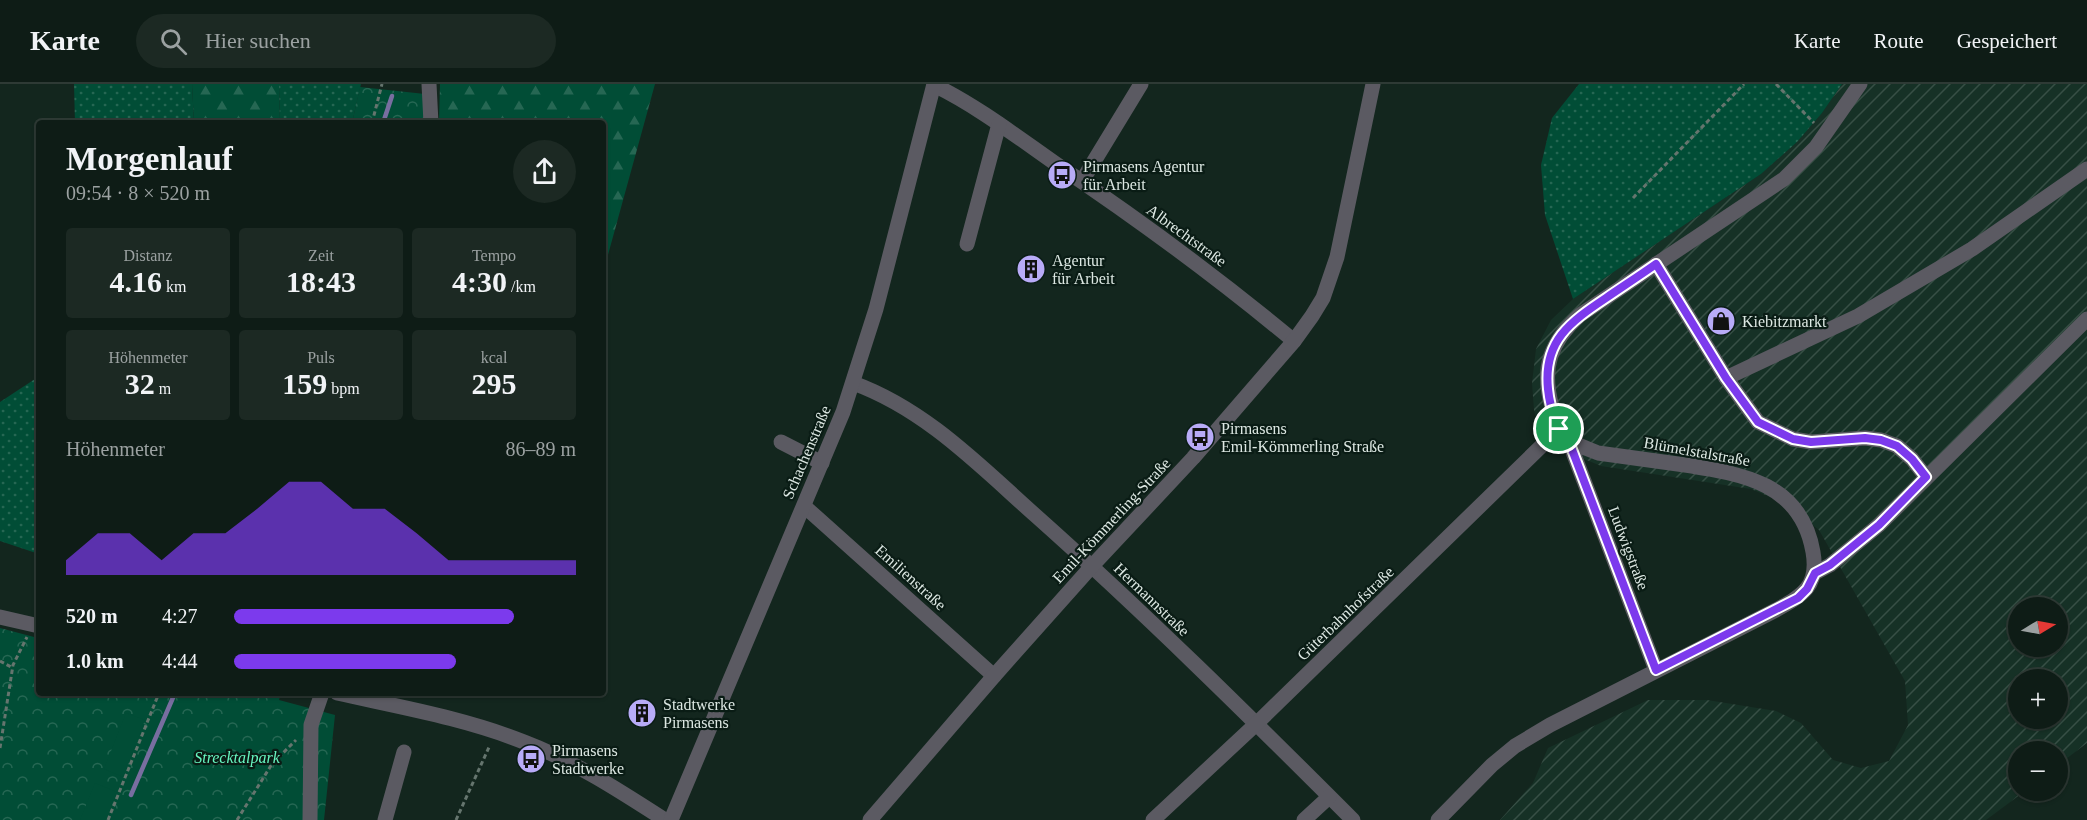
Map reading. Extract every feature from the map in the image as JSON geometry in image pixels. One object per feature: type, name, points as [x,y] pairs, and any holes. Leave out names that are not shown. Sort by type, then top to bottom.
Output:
[{"type":"street","points":[[429,84],[431,120]]},
{"type":"street","name":"Albrechtstraße","points":[[934,84],[999,124],[1082,181],[1251,305],[1294,341]]},
{"type":"street","name":"Schachenstraße","points":[[671,820],[822,463],[853,383],[876,309],[934,84]]},
{"type":"street","points":[[1082,181],[1141,84]]},
{"type":"street","name":"Emil-Kömmerling-Straße","points":[[870,820],[1092,566],[1193,458],[1294,341],[1318,307],[1331,279],[1337,257],[1373,84]]},
{"type":"street","points":[[1564,434],[1549,397],[1547,377],[1549,357],[1566,328],[1580,315],[1784,180],[1801,165],[1826,135],[1860,84]]},
{"type":"street","points":[[967,244],[999,124]]},
{"type":"street","points":[[1726,378],[1867,311],[1972,249],[2087,168]]},
{"type":"street","points":[[1656,264],[1726,378],[1758,422],[1793,439],[1811,442],[1865,438],[1881,440],[1897,446],[1912,459],[1926,477]]},
{"type":"street","points":[[1438,820],[1471,784],[1515,746],[1550,725],[1798,598],[1807,589],[1815,573],[1830,565],[1879,525],[2087,319]]},
{"type":"street","name":"Hermannstraße","points":[[853,383],[877,393],[922,418],[972,459],[1092,566],[1353,820]]},
{"type":"street","name":"Blümelstalstraße","points":[[1564,434],[1598,453],[1717,470],[1764,484],[1781,494],[1795,508],[1806,526],[1812,547],[1815,573]]},
{"type":"street","name":"Ludwigstraße","points":[[1564,434],[1656,670]]},
{"type":"street","name":"Güterbahnhofstraße","points":[[1153,820],[1564,434]]},
{"type":"street","points":[[781,442],[822,463]]},
{"type":"street","name":"Emilienstraße","points":[[804,506],[994,676]]},
{"type":"street","points":[[0,617],[34,630]]},
{"type":"street","points":[[310,820],[311,725],[320,696]]},
{"type":"street","points":[[350,696],[444,717],[525,742],[609,785],[665,820]]},
{"type":"street","points":[[385,820],[404,752]]},
{"type":"street","points":[[1304,820],[1329,797]]},
{"type":"path","points":[[373,120],[382,84]]},
{"type":"path","points":[[1634,198],[1744,84]]},
{"type":"path","points":[[1776,84],[1826,135]]},
{"type":"path","points":[[0,748],[13,668],[34,630]]},
{"type":"path","points":[[0,661],[13,668]]},
{"type":"path","points":[[108,820],[158,696]]},
{"type":"path","points":[[237,820],[272,764],[311,725]]},
{"type":"path","points":[[456,820],[496,732]]},
{"type":"shaded area","points":[[1842,84],[2087,84],[2087,743],[2068,757],[2068,741],[2008,741],[2008,801],[2012,801],[1986,820],[1500,820],[1533,783],[1548,748],[1648,700],[1707,700],[1776,711],[1801,723],[1833,760],[1861,768],[1889,761],[1908,725],[1905,681],[1819,530],[1785,503],[1751,489],[1601,466],[1555,447],[1540,435],[1534,410],[1532,383],[1536,349],[1551,320],[1573,299],[1761,174],[1797,142],[1822,113]]},
{"type":"green space","points":[[74,84],[192,84],[194,120],[75,120]]},
{"type":"green space","points":[[192,84],[279,84],[280,120],[194,120]]},
{"type":"green space","points":[[279,84],[361,84],[353,120],[280,120]]},
{"type":"green space","points":[[440,84],[655,84],[606,262],[606,120],[439,120]]},
{"type":"green space","points":[[1579,84],[1842,84],[1822,113],[1797,142],[1761,174],[1573,299],[1545,215],[1541,165],[1552,118]]},
{"type":"green space","points":[[360,87],[425,94],[427,120],[353,120]]},
{"type":"green space","points":[[36,374],[36,553],[0,541],[0,402],[35,379]]},
{"type":"green space","name":"Strecktalpark","points":[[0,628],[34,637],[36,629],[36,696],[280,696],[279,700],[335,715],[324,820],[0,820]]},
{"type":"green space","points":[[126,713],[145,720],[123,777],[104,769]]},
{"type":"green space","points":[[95,783],[117,792],[106,820],[80,820]]},
{"type":"waterway","points":[[384,120],[392,96]]},
{"type":"waterway","points":[[131,795],[174,696]]},
{"type":"place","name":"Pirmasens Agentur für Arbeit","points":[[1062,175]]},
{"type":"place","name":"Agentur für Arbeit","points":[[1031,269]]},
{"type":"place","name":"Kiebitzmarkt","points":[[1721,321]]},
{"type":"place","name":"Pirmasens Emil-Kömmerling Straße","points":[[1200,437]]},
{"type":"place","name":"Stadtwerke Pirmasens","points":[[642,713]]},
{"type":"place","name":"Pirmasens Stadtwerke","points":[[531,759]]},
{"type":"route","points":[[1656,264],[1726,378],[1758,422],[1793,439],[1811,442],[1865,438],[1881,440],[1897,446],[1912,459],[1926,477],[1879,525],[1830,565],[1815,573],[1807,589],[1798,598],[1656,670],[1568,439],[1559,429],[1549,397],[1547,377],[1549,357],[1557,341],[1566,328],[1580,315],[1656,264]]}]
